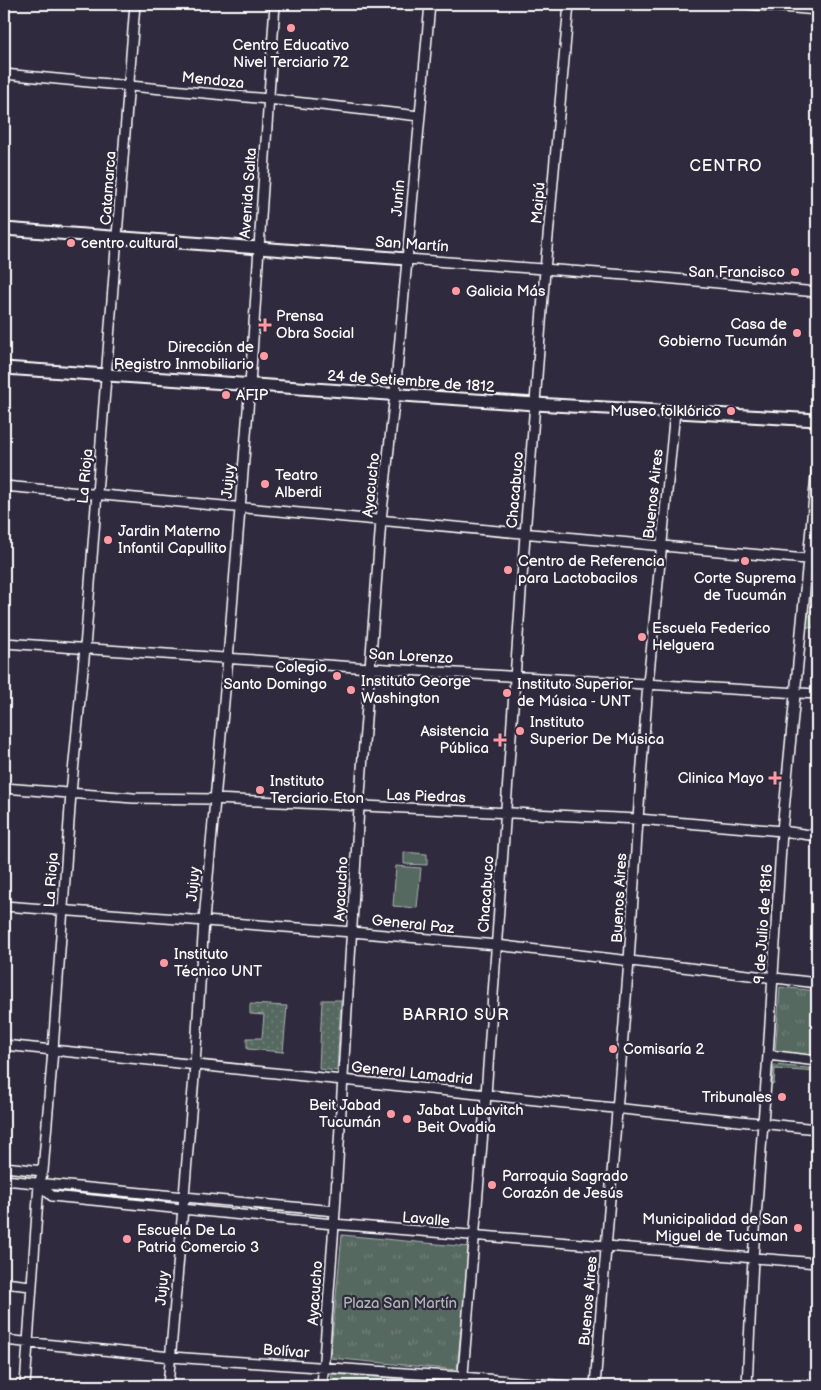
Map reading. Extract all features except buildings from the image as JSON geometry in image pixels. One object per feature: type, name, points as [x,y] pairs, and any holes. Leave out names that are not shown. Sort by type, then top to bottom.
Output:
[{"type":"main road","name":"San Martín","points":[[4,229],[407,259]]},
{"type":"main road","name":"24 de Setiembre de 1812","points":[[4,368],[535,404],[817,420]]},
{"type":"street","name":"Catamarca","points":[[107,375],[135,4]]},
{"type":"street","name":"Avenida Salta","points":[[250,385],[275,4]]},
{"type":"street","name":"Junín","points":[[395,394],[430,4]]},
{"type":"street","name":"Maipú","points":[[535,404],[569,4]]},
{"type":"street","points":[[748,4],[817,10]]},
{"type":"street","name":"Mendoza","points":[[4,74],[419,116]]},
{"type":"street","name":"San Martín","points":[[407,259],[654,277],[817,292]]},
{"type":"street","name":"La Rioja","points":[[25,1386],[39,1184],[43,1171],[71,793],[85,648],[107,375]]},
{"type":"street","name":"Jujuy","points":[[168,1386],[195,1065],[204,920],[250,385]]},
{"type":"street","name":"Ayacucho","points":[[322,1386],[335,1211],[359,807],[381,520],[395,394]]},
{"type":"street","name":"Chacabuco","points":[[462,1382],[486,1095],[514,676],[535,404]]},
{"type":"street","name":"Buenos Aires","points":[[595,1386],[618,1108],[648,683],[675,411]]},
{"type":"street","name":"9 de Julio de 1816","points":[[747,1386],[753,1258],[782,831],[795,691],[813,560],[817,465]]},
{"type":"street","points":[[4,486],[240,506],[525,535],[813,560]]},
{"type":"street","name":"San Lorenzo","points":[[4,644],[370,668],[795,691],[817,694]]},
{"type":"street","name":"Las Piedras","points":[[4,788],[133,798],[214,799],[638,819],[782,831],[817,836]]},
{"type":"street","name":"General Paz","points":[[4,906],[352,932],[496,946],[817,984]]},
{"type":"street","name":"General Lamadrid","points":[[4,1045],[817,1129]]},
{"type":"street","points":[[768,1055],[817,1061]]},
{"type":"street","points":[[4,1166],[43,1171]]},
{"type":"street","name":"Lavalle","points":[[4,1180],[335,1211]]},
{"type":"street","name":"Lavalle","points":[[39,1184],[52,1196],[182,1210],[474,1237],[817,1263]]},
{"type":"street","points":[[4,1283],[31,1286]]},
{"type":"street","name":"Bolívar","points":[[4,1340],[171,1357],[324,1367],[462,1382],[567,1386]]},
{"type":"green space","points":[[807,611],[817,611],[817,628],[805,627]]},
{"type":"green space","points":[[404,852],[427,854],[427,865],[404,864]]},
{"type":"green space","points":[[396,866],[421,868],[417,908],[393,906]]},
{"type":"green space","points":[[780,987],[817,991],[817,1056],[775,1053]]},
{"type":"green space","points":[[322,1000],[341,1000],[337,1071],[319,1069]]},
{"type":"green space","points":[[250,1004],[287,1006],[283,1052],[247,1049],[247,1038],[262,1038],[264,1015],[250,1014]]},
{"type":"green space","points":[[774,1065],[817,1069],[817,1072],[775,1069],[774,1084],[772,1084]]},
{"type":"green space","name":"Plaza San Martín","points":[[342,1235],[469,1247],[457,1370],[330,1358]]},
{"type":"green space","points":[[332,1374],[456,1383],[456,1386],[331,1386]]},
{"type":"place","name":"Centro Educativo Nivel Terciario 72","points":[[291,28]]},
{"type":"place","name":"centro cultural","points":[[71,243]]},
{"type":"place","name":"San Francisco","points":[[795,272]]},
{"type":"place","name":"Galicia Más","points":[[456,291]]},
{"type":"place","name":"Prensa Obra Social","points":[[265,325]]},
{"type":"place","name":"Casa de Gobierno Tucumán","points":[[797,333]]},
{"type":"place","name":"Dirección de Registro Inmobiliario","points":[[264,356]]},
{"type":"place","name":"AFIP","points":[[226,395]]},
{"type":"place","name":"Museo folklórico","points":[[731,411]]},
{"type":"place","name":"Teatro Alberdi","points":[[265,484]]},
{"type":"place","name":"Jardin Materno Infantil Capullito","points":[[108,540]]},
{"type":"place","name":"Corte Suprema de Tucumán","points":[[745,561]]},
{"type":"place","name":"Centro de Referencia para Lactobacilos","points":[[508,570]]},
{"type":"place","name":"Escuela Federico Helguera","points":[[642,637]]},
{"type":"place","name":"Colegio Santo Domingo","points":[[337,676]]},
{"type":"place","name":"Instituto George Washington","points":[[351,690]]},
{"type":"place","name":"Instituto Superior de Música - UNT","points":[[507,693]]},
{"type":"place","name":"Instituto Superior De Música","points":[[520,731]]},
{"type":"place","name":"Asistencia Pública","points":[[500,740]]},
{"type":"place","name":"Clinica Mayo","points":[[775,778]]},
{"type":"place","name":"Instituto Terciario Eton","points":[[260,790]]},
{"type":"place","name":"Instituto Técnico UNT","points":[[164,963]]},
{"type":"place","name":"Comisaría 2","points":[[613,1049]]},
{"type":"place","name":"Tribunales","points":[[782,1097]]},
{"type":"place","name":"Beit Jabad Tucumán","points":[[391,1114]]},
{"type":"place","name":"Jabat Lubavitch Beit Ovadia","points":[[407,1119]]},
{"type":"place","name":"Parroquia Sagrado Corazón de Jesús","points":[[492,1185]]},
{"type":"place","name":"Municipalidad de San Miguel de Tucuman","points":[[798,1228]]},
{"type":"place","name":"Escuela De La Patria Comercio 3","points":[[127,1239]]},
{"type":"district","name":"CENTRO","points":[[726,165]]},
{"type":"district","name":"BARRIO SUR","points":[[456,1014]]}]
